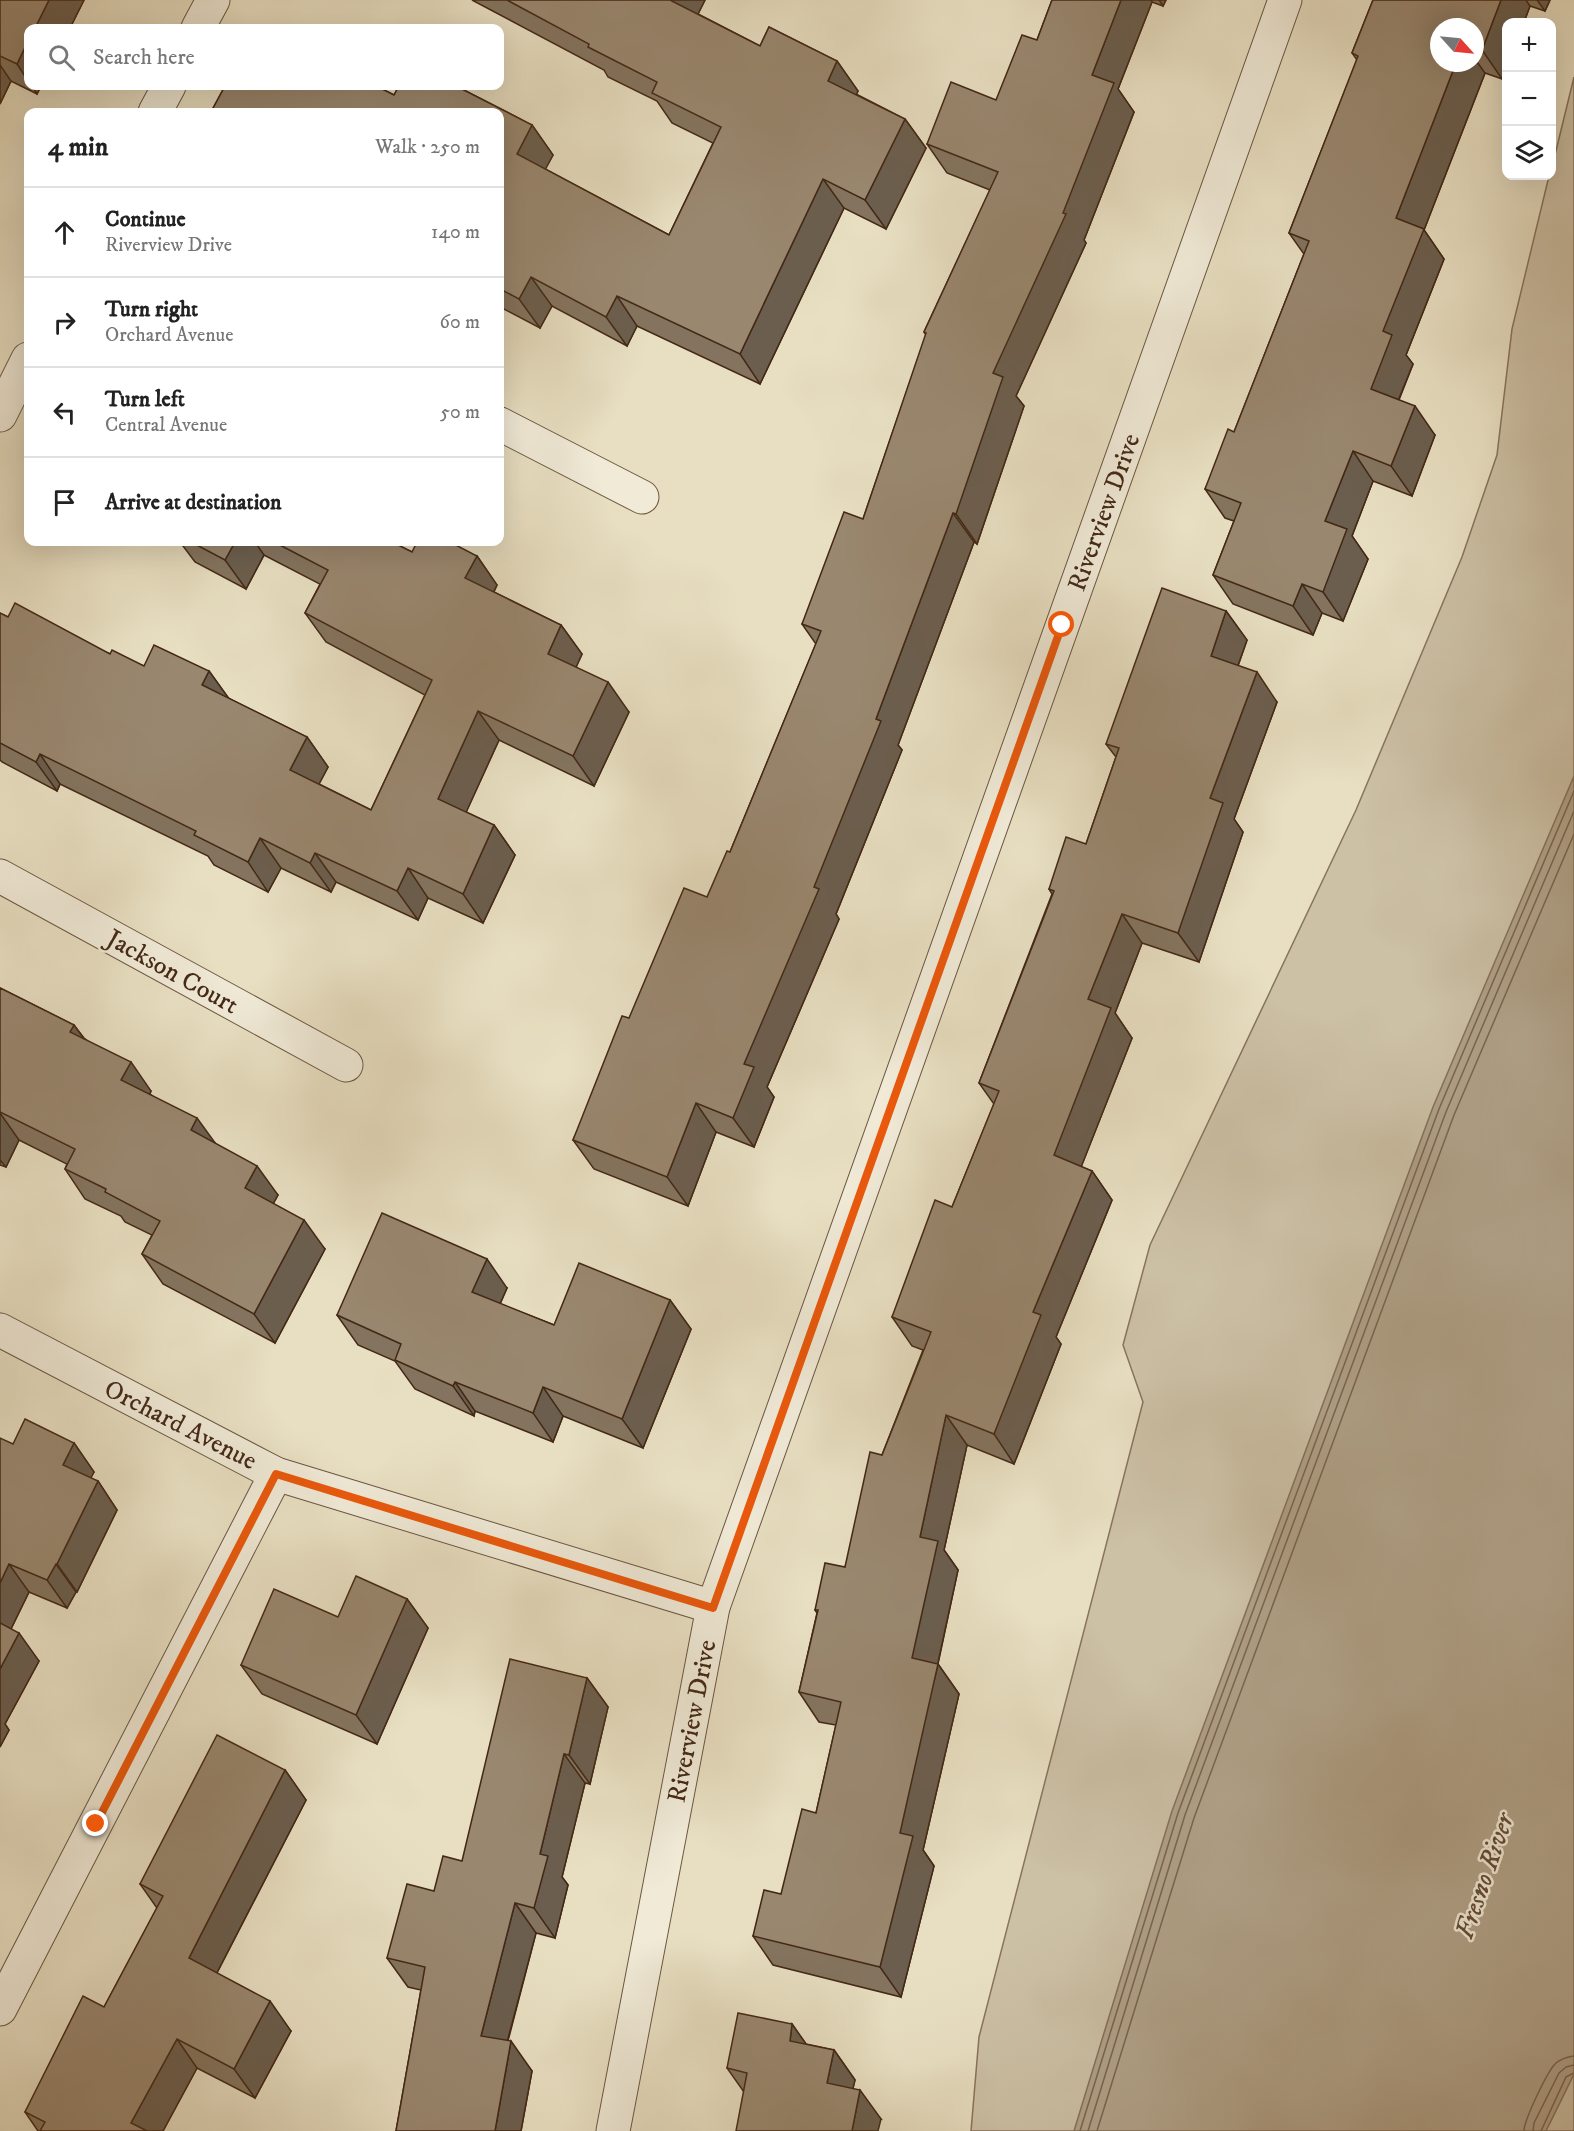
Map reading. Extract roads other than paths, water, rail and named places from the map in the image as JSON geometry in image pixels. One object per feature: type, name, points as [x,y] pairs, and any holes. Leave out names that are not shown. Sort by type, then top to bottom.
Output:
[{"type":"street","points":[[200,24],[213,0]]},
{"type":"street","name":"Riverview Drive","points":[[613,2131],[713,1608],[1285,0]]},
{"type":"street","points":[[157,108],[167,90]]},
{"type":"street","points":[[0,415],[24,367]]},
{"type":"street","points":[[504,426],[642,497]]},
{"type":"street","name":"Jackson Court","points":[[0,876],[346,1065]]},
{"type":"street","name":"Orchard Avenue","points":[[0,1330],[276,1474],[713,1608]]},
{"type":"street","points":[[0,2009],[276,1474]]},
{"type":"water","name":"Fresno River","points":[[1574,776],[1574,2074],[1546,2131],[1074,2131],[1172,1811],[1433,1107]]}]
